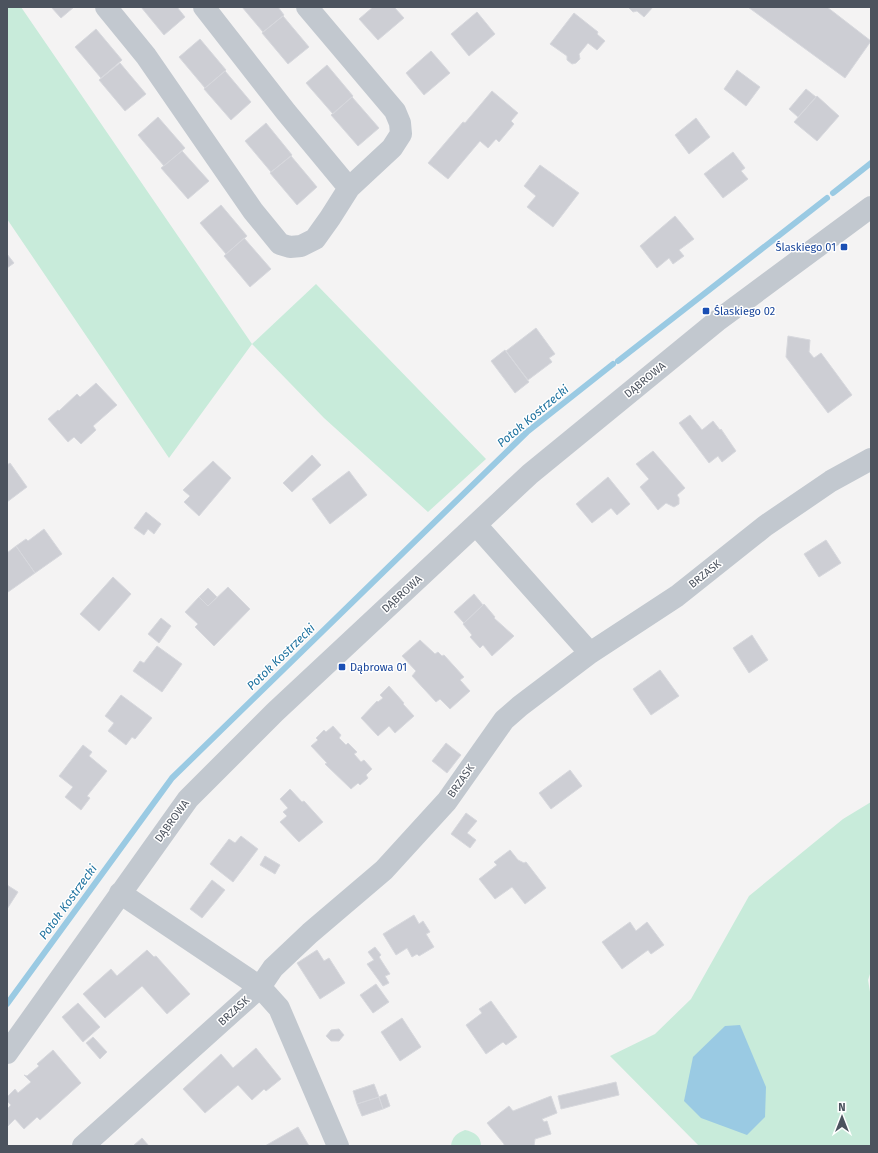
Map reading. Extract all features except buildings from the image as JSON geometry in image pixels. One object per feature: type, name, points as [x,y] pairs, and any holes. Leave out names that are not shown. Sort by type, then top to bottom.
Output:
[{"type":"street","points":[[106,7],[146,56],[252,211],[280,244],[290,247],[301,246],[315,239],[349,188],[392,148],[401,134],[400,124],[395,111],[307,7]]},
{"type":"street","points":[[204,7],[349,188]]},
{"type":"street","name":"DĄBROWA","points":[[9,1047],[188,799],[336,654],[477,526],[530,474],[717,321],[871,207]]},
{"type":"street","name":"BRZASK","points":[[83,1146],[260,987],[273,968],[310,933],[384,870],[447,801],[504,720],[520,706],[590,653],[677,596],[765,526],[831,480],[871,459]]},
{"type":"street","points":[[477,526],[590,653]]},
{"type":"street","points":[[120,893],[260,987],[279,1008],[338,1146]]},
{"type":"green space","points":[[7,7],[21,7],[252,344],[169,458],[7,219]]},
{"type":"green space","points":[[316,284],[486,459],[428,512],[324,418],[252,344]]},
{"type":"green space","points":[[871,802],[871,971],[868,980],[871,998],[871,1146],[699,1146],[610,1056],[655,1034],[691,999],[749,896],[843,819]]},
{"type":"green space","points":[[465,1130],[478,1137],[481,1146],[451,1146],[452,1140],[455,1136]]},
{"type":"water","points":[[740,1025],[766,1087],[765,1117],[747,1135],[701,1118],[684,1101],[693,1057],[725,1026]]},
{"type":"waterway","name":"Potok Kostrzecki","points":[[833,193],[871,163]]},
{"type":"waterway","name":"Potok Kostrzecki","points":[[618,361],[827,198]]},
{"type":"waterway","name":"Potok Kostrzecki","points":[[7,1004],[172,778],[527,432],[613,364]]},
{"type":"place","name":"Ślaskiego 01","points":[[844,247]]},
{"type":"place","name":"Ślaskiego 02","points":[[706,311]]},
{"type":"place","name":"Dąbrowa 01","points":[[342,667]]}]
